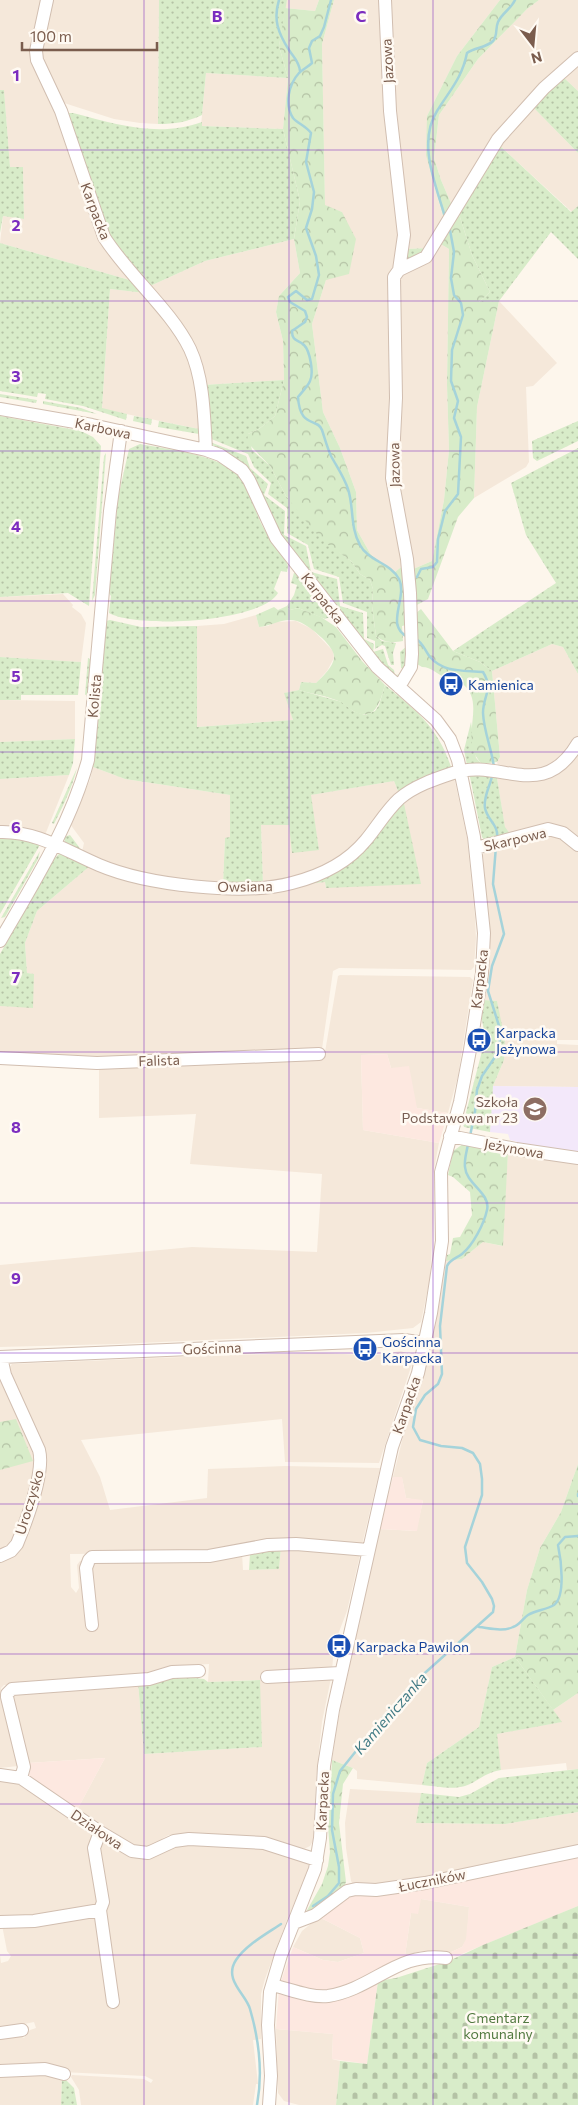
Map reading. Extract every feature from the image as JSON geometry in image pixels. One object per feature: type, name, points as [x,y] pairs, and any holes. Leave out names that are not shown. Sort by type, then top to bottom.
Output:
[{"type":"street","name":"Karpacka","points":[[47,0],[36,51],[37,60],[60,111],[104,237],[115,254],[163,310],[190,350],[199,381],[206,450],[220,455],[242,470],[249,480],[276,538],[368,656],[444,730],[453,747],[482,846],[483,960],[460,1102],[441,1172],[442,1242],[431,1313],[418,1372],[394,1439],[340,1673],[324,1766],[317,1860],[312,1879],[272,1985],[268,2010],[271,2076],[269,2105]]},
{"type":"street","name":"Jazowa","points":[[385,0],[390,111],[404,235],[399,270],[394,277],[396,398],[392,478],[406,559],[410,593],[412,645],[411,667],[400,687]]},
{"type":"street","points":[[399,270],[426,257],[498,139],[544,88],[578,58]]},
{"type":"street","name":"Karbowa","points":[[0,409],[121,431],[206,450]]},
{"type":"street","name":"Kolista","points":[[0,941],[54,844],[84,773],[90,744],[109,520],[121,431]]},
{"type":"street","points":[[460,771],[473,768],[482,771],[523,775],[552,771],[567,759],[578,743]]},
{"type":"street","name":"Owsiana","points":[[0,832],[34,835],[100,866],[166,883],[192,887],[256,888],[292,883],[345,860],[366,841],[392,807],[407,793],[419,786],[460,771]]},
{"type":"street","name":"Skarpowa","points":[[482,846],[548,829],[563,833],[578,845]]},
{"type":"street","name":"Falista","points":[[0,1058],[97,1062],[319,1054]]},
{"type":"street","name":"Jeżynowa","points":[[450,1136],[578,1158]]},
{"type":"street","name":"Gościnna","points":[[1,1357],[395,1340],[424,1343]]},
{"type":"street","name":"Uroczysko","points":[[0,1556],[10,1551],[17,1544],[40,1474],[41,1462],[39,1450],[5,1374],[1,1357]]},
{"type":"street","points":[[92,1625],[86,1568],[92,1557],[209,1556],[268,1545],[296,1544],[368,1550]]},
{"type":"street","points":[[21,1778],[24,1767],[7,1697],[7,1694],[12,1689],[149,1678],[172,1672],[199,1671]]},
{"type":"street","points":[[267,1677],[340,1673]]},
{"type":"street","name":"Działowa","points":[[0,1775],[21,1778],[127,1849],[142,1854],[154,1852],[174,1841],[189,1839],[264,1843],[317,1860]]},
{"type":"street","points":[[100,1832],[94,1848],[103,1902],[100,1910],[113,2002]]},
{"type":"street","name":"Łuczników","points":[[294,1923],[315,1915],[348,1891],[356,1889],[376,1890],[425,1883],[578,1851]]},
{"type":"street","points":[[0,1922],[34,1921],[100,1910]]},
{"type":"street","points":[[272,1985],[326,1996],[349,1990],[410,1960],[425,1957],[446,1958]]},
{"type":"street","points":[[0,2033],[22,2030]]},
{"type":"street","points":[[0,2071],[45,2070],[64,2074]]},
{"type":"shaded area","points":[[0,0],[43,0],[34,50],[133,281],[0,243],[3,216],[24,219],[23,167],[10,168],[4,91],[0,90]]},
{"type":"shaded area","points":[[49,0],[159,0],[158,124],[114,119],[61,102],[39,60]]},
{"type":"shaded area","points":[[287,0],[319,0],[315,11],[285,8]]},
{"type":"shaded area","points":[[334,0],[383,0],[400,216],[391,431],[405,564],[395,572],[371,555],[357,530],[356,492],[340,448],[323,412],[312,324],[326,280],[342,212],[325,206],[322,44]]},
{"type":"shaded area","points":[[388,0],[500,0],[457,56],[427,116],[432,178],[445,223],[430,248],[406,249]]},
{"type":"shaded area","points":[[539,0],[578,0],[578,55],[543,87],[453,208],[434,158],[439,115],[478,59],[527,9]]},
{"type":"shaded area","points":[[578,62],[578,91],[562,76]]},
{"type":"shaded area","points":[[206,73],[288,78],[283,129],[201,126]]},
{"type":"shaded area","points":[[531,105],[578,153],[578,206],[572,212],[498,144]]},
{"type":"shaded area","points":[[294,239],[300,273],[279,296],[276,312],[283,341],[284,380],[203,385],[197,363],[148,287],[205,261]]},
{"type":"shaded area","points":[[439,243],[449,249],[447,385],[449,450],[444,500],[432,561],[411,570],[395,487],[399,273]]},
{"type":"shaded area","points":[[110,289],[145,293],[182,342],[192,364],[198,400],[199,429],[102,409]]},
{"type":"shaded area","points":[[499,301],[557,363],[533,386],[526,387],[529,462],[526,467],[474,498],[477,407]]},
{"type":"shaded area","points":[[63,594],[73,605],[72,607],[81,614],[86,623],[81,662],[0,657],[0,597]]},
{"type":"shaded area","points":[[256,615],[259,627],[268,626],[275,622],[296,621],[312,629],[333,651],[334,658],[327,671],[316,683],[301,682],[299,690],[285,693],[293,720],[197,727],[197,626],[224,624]]},
{"type":"shaded area","points":[[552,644],[563,647],[578,674],[578,739],[552,769],[499,769],[497,762],[500,757],[492,671]]},
{"type":"shaded area","points":[[0,700],[75,701],[75,739],[0,742]]},
{"type":"shaded area","points":[[578,746],[578,840],[572,834],[511,835],[505,828],[497,778],[530,777]]},
{"type":"shaded area","points":[[93,767],[125,779],[230,795],[230,838],[225,838],[223,885],[193,884],[122,868],[82,852],[84,843],[70,824],[90,780]]},
{"type":"shaded area","points":[[69,775],[45,835],[0,830],[0,779]]},
{"type":"shaded area","points":[[454,777],[467,838],[475,918],[474,967],[471,970],[339,968],[333,971],[322,1049],[97,1060],[0,1056],[0,1006],[33,1007],[33,974],[27,973],[25,943],[37,911],[91,865],[166,885],[300,885],[325,882],[326,888],[403,799]]},
{"type":"shaded area","points":[[394,781],[400,796],[363,842],[326,869],[263,885],[261,825],[289,824],[319,850],[310,795]]},
{"type":"shaded area","points":[[546,833],[564,838],[578,852],[578,1040],[557,1040],[557,1044],[578,1045],[578,1087],[493,1086],[504,1060],[497,1001],[484,1000],[490,946],[483,855],[486,850]]},
{"type":"shaded area","points":[[338,976],[470,977],[473,980],[458,1076],[448,1113],[417,1108],[391,1068],[387,1054],[361,1055],[363,1130],[439,1143],[433,1174],[430,1278],[421,1322],[413,1328],[366,1333],[0,1347],[0,1265],[192,1247],[317,1252],[322,1174],[190,1164],[196,1114],[99,1118],[99,1065],[325,1052]]},
{"type":"shaded area","points":[[387,1054],[391,1068],[409,1066],[417,1108],[448,1113],[439,1143],[363,1130],[361,1055]]},
{"type":"shaded area","name":"Szkoła Podstawowa nr 23","points":[[493,1086],[578,1087],[578,1154],[517,1144],[517,1142],[510,1140],[508,1134],[490,1132]]},
{"type":"shaded area","points":[[508,1152],[578,1162],[578,1464],[561,1512],[540,1548],[527,1590],[515,1657],[492,1667],[479,1727],[427,1763],[422,1785],[357,1779],[357,1771],[332,1760],[338,1720],[379,1529],[416,1531],[423,1501],[406,1498],[402,1478],[393,1477],[405,1429],[404,1426],[421,1380],[433,1336],[446,1261],[462,1259],[483,1242],[502,1246]]},
{"type":"shaded area","points":[[401,1351],[409,1354],[412,1364],[379,1463],[285,1462],[282,1419],[81,1440],[100,1477],[110,1510],[207,1498],[208,1469],[285,1466],[380,1468],[362,1545],[278,1541],[209,1553],[70,1554],[71,1587],[76,1593],[79,1588],[77,1565],[80,1561],[83,1561],[84,1566],[91,1566],[96,1560],[199,1560],[242,1553],[243,1570],[279,1569],[281,1547],[355,1552],[360,1555],[347,1611],[337,1637],[332,1637],[330,1647],[334,1648],[332,1670],[261,1673],[260,1680],[331,1678],[322,1722],[316,1779],[313,1841],[310,1846],[304,1849],[277,1841],[276,1843],[260,1840],[169,1835],[150,1849],[132,1848],[76,1812],[105,1758],[28,1763],[12,1696],[17,1692],[68,1686],[138,1682],[144,1754],[261,1747],[259,1680],[208,1682],[209,1664],[176,1666],[151,1675],[4,1685],[1,1688],[2,1695],[19,1763],[18,1766],[0,1768],[0,1560],[15,1552],[20,1544],[43,1463],[41,1449],[10,1378],[8,1369],[12,1364],[323,1353],[362,1355],[364,1357]]},
{"type":"shaded area","points":[[0,1378],[39,1462],[12,1545],[0,1552]]},
{"type":"shaded area","points":[[393,1477],[402,1477],[406,1498],[423,1500],[417,1531],[379,1529]]},
{"type":"shaded area","points":[[578,1693],[578,1769],[567,1770],[566,1763],[501,1770],[496,1734],[561,1722],[553,1710]]},
{"type":"shaded area","points":[[105,1758],[76,1812],[28,1779],[30,1770],[28,1763]]},
{"type":"shaded area","points":[[0,1778],[21,1782],[93,1833],[99,1905],[60,1913],[0,1919]]},
{"type":"shaded area","points":[[350,1789],[421,1793],[417,1823],[505,1824],[578,1812],[578,1849],[425,1881],[354,1886],[351,1881],[346,1848],[345,1823]]},
{"type":"shaded area","points":[[104,1840],[129,1854],[176,1844],[263,1845],[308,1861],[309,1869],[287,1920],[261,1994],[261,2039],[253,2040],[258,2084],[256,2084],[253,2105],[81,2105],[79,2090],[71,2077],[72,2075],[144,2079],[151,2083],[153,2080],[145,2076],[0,2069],[0,2036],[18,2035],[24,2038],[30,2030],[36,2028],[34,2022],[0,2029],[0,1955],[1,1963],[8,1961],[11,1956],[7,1951],[2,1925],[96,1913],[112,2007],[117,2007],[111,1977],[96,1851]]},
{"type":"shaded area","points":[[578,1853],[578,1906],[457,1956],[449,1953],[462,1947],[466,1939],[469,1907],[421,1899],[418,1914],[411,1913],[405,1956],[369,1976],[334,1990],[315,1991],[281,1981],[293,1947],[323,1960],[338,1962],[364,1953],[360,1938],[319,1917],[348,1896],[377,1893],[391,1895],[393,1890]]},
{"type":"shaded area","points":[[421,1899],[469,1907],[467,1939],[462,1947],[449,1953],[421,1951],[405,1956],[411,1913]]},
{"type":"shaded area","points":[[319,1917],[360,1938],[364,1953],[338,1962],[323,1960],[293,1947],[302,1931]]},
{"type":"shaded area","points":[[378,1981],[367,2064],[332,2059],[333,2034],[276,2029],[279,1988],[315,1998]]},
{"type":"shaded area","points":[[276,2029],[333,2034],[332,2059],[340,2061],[336,2105],[299,2105],[284,2101],[278,2093]]},
{"type":"shaded area","points":[[0,2074],[62,2076],[61,2105],[0,2105]]},
{"type":"green space","points":[[159,0],[287,0],[279,46],[288,78],[206,73],[202,115],[181,122],[158,124]]},
{"type":"green space","points":[[319,0],[334,0],[322,44],[325,205],[342,212],[356,239],[349,274],[326,280],[312,324],[323,412],[340,448],[356,492],[357,530],[371,555],[395,572],[405,564],[406,625],[402,626],[403,641],[399,642],[386,641],[376,636],[372,606],[373,589],[370,580],[360,574],[351,561],[327,544],[313,530],[286,496],[270,466],[247,442],[248,434],[259,429],[275,416],[284,380],[283,341],[276,312],[279,296],[300,273],[294,239],[300,201],[283,129],[288,78],[279,46],[285,8],[315,11]]},
{"type":"green space","points":[[500,0],[539,0],[527,9],[478,59],[439,115],[434,158],[453,208],[445,223],[426,155],[427,116],[457,56]]},
{"type":"green space","points":[[562,76],[578,91],[578,153],[531,105]]},
{"type":"green space","points":[[0,90],[4,90],[10,167],[23,167],[24,219],[3,216],[0,233]]},
{"type":"green space","points":[[69,113],[137,128],[169,129],[186,127],[202,122],[202,126],[283,129],[300,201],[294,239],[205,261],[148,287],[106,235],[67,115]]},
{"type":"green space","points":[[498,144],[571,212],[578,206],[578,259],[551,232],[499,301],[478,303],[490,292],[472,255],[458,211]]},
{"type":"green space","points":[[458,211],[472,255],[490,292],[479,302],[499,301],[477,407],[474,498],[458,517],[428,599],[415,606],[411,570],[432,561],[444,500],[449,450],[447,385],[449,249],[439,243]]},
{"type":"green space","points":[[0,243],[133,281],[145,293],[110,289],[102,408],[127,414],[126,420],[83,406],[45,399],[46,394],[38,393],[37,397],[0,391]]},
{"type":"green space","points":[[430,248],[407,265],[406,249]]},
{"type":"green space","points":[[284,380],[275,416],[259,429],[248,434],[252,450],[270,466],[286,496],[339,552],[351,561],[360,574],[370,580],[373,589],[372,606],[376,636],[382,641],[396,643],[393,653],[394,665],[391,665],[385,646],[382,645],[375,649],[375,641],[367,638],[367,612],[343,603],[339,577],[314,569],[308,545],[287,533],[287,508],[268,494],[271,483],[254,467],[248,454],[209,438],[203,385]]},
{"type":"green space","points":[[0,394],[37,400],[36,403],[0,397]]},
{"type":"green space","points":[[43,401],[81,408],[97,414],[43,404]]},
{"type":"green space","points":[[0,416],[81,431],[93,437],[101,446],[89,606],[68,593],[0,597]]},
{"type":"green space","points":[[134,416],[152,419],[151,425],[133,421]]},
{"type":"green space","points":[[159,421],[199,429],[199,434],[158,427]]},
{"type":"green space","points":[[578,421],[578,441],[537,461],[533,458],[532,441]]},
{"type":"green space","points":[[210,442],[246,456],[250,468],[268,484],[264,495],[285,511],[284,535],[306,546],[311,572],[337,579],[340,606],[363,613],[364,639],[374,644],[373,652],[383,649],[388,665],[394,670],[395,675],[403,674],[396,676],[380,663],[281,537],[248,469],[231,455],[213,447]]},
{"type":"green space","points":[[140,444],[192,454],[219,462],[238,475],[249,493],[263,527],[288,566],[287,572],[281,571],[274,589],[278,593],[267,603],[249,611],[198,620],[145,621],[124,618],[109,613],[111,596],[109,593],[118,498],[129,449]]},
{"type":"green space","points":[[578,448],[578,674],[563,647],[552,644],[492,671],[480,662],[453,651],[556,583],[526,535],[511,483]]},
{"type":"green space","points":[[106,453],[95,595],[92,601],[104,456]]},
{"type":"green space","points":[[294,573],[296,573],[330,617],[325,619],[298,608],[290,610],[287,606],[294,595],[297,585],[291,583]]},
{"type":"green space","points":[[287,606],[290,610],[298,608],[321,617],[336,627],[362,661],[385,685],[379,703],[372,712],[361,714],[336,700],[299,690],[301,682],[316,683],[330,668],[334,658],[330,648],[320,636],[297,621],[287,620],[259,627],[256,615],[274,607],[278,610]]},
{"type":"green space","points":[[421,609],[453,651],[480,662],[492,671],[500,757],[497,762],[482,764],[475,754],[472,743],[472,700],[468,690],[458,681],[446,678],[431,669],[417,664],[415,614]]},
{"type":"green space","points":[[110,620],[141,627],[197,626],[197,727],[293,720],[284,693],[299,690],[342,702],[353,711],[365,715],[375,711],[379,705],[385,685],[408,704],[434,732],[447,755],[452,770],[400,796],[394,781],[311,795],[319,850],[292,853],[289,825],[261,825],[263,885],[223,885],[225,838],[230,837],[230,795],[125,779],[93,767],[106,621]]},
{"type":"green space","points":[[408,645],[405,670],[401,668],[400,652]]},
{"type":"green space","points":[[0,657],[81,662],[78,695],[21,695],[21,700],[0,700]]},
{"type":"green space","points":[[88,658],[92,660],[88,694],[85,695]]},
{"type":"green space","points":[[471,722],[476,758],[482,764],[467,765],[464,750]]},
{"type":"green space","points":[[75,739],[73,763],[69,775],[0,779],[0,742]]},
{"type":"green space","points":[[77,768],[70,790],[54,824],[52,823]]},
{"type":"green space","points":[[469,772],[497,778],[505,827],[511,835],[485,841],[482,837]]},
{"type":"green space","points":[[403,799],[421,884],[326,888],[325,882],[300,885],[332,870]]},
{"type":"green space","points":[[0,835],[41,843],[0,914]]},
{"type":"green space","points":[[70,835],[82,851],[65,842],[64,837]]},
{"type":"green space","points":[[40,851],[38,859],[5,917],[1,918]]},
{"type":"green space","points":[[59,854],[64,854],[91,865],[37,911],[25,943],[27,973],[34,974],[33,1008],[0,1006],[0,954],[54,859]]},
{"type":"green space","points":[[484,1000],[497,1001],[505,1040],[504,1060],[493,1086],[490,1132],[464,1127],[463,1124],[481,1055],[484,1031],[481,1014]]},
{"type":"green space","points":[[463,1144],[508,1152],[503,1246],[483,1242],[462,1259],[446,1261],[447,1255],[450,1254],[453,1238],[460,1237],[472,1215],[470,1192],[448,1175],[453,1151]]},
{"type":"green space","points":[[16,1419],[33,1461],[0,1470],[0,1422]]},
{"type":"green space","points":[[578,1464],[578,1693],[553,1710],[515,1657],[527,1590],[540,1548],[561,1512]]},
{"type":"green space","points":[[281,1547],[279,1569],[249,1570],[250,1554]]},
{"type":"green space","points":[[515,1657],[562,1722],[497,1734],[501,1770],[490,1773],[470,1784],[449,1788],[422,1785],[427,1763],[479,1727],[492,1667]]},
{"type":"green space","points":[[176,1676],[204,1679],[208,1682],[260,1680],[262,1747],[144,1754],[138,1682]]},
{"type":"green space","points":[[332,1760],[353,1768],[343,1784],[339,1823],[346,1882],[335,1896],[306,1912],[322,1884],[328,1866]]},
{"type":"green space","points":[[578,1769],[578,1812],[505,1824],[416,1823],[421,1793],[459,1797],[470,1794],[499,1778]]},
{"type":"green space","name":"Cmentarz komunalny","points":[[578,1906],[578,2105],[336,2105],[340,2061],[367,2064],[378,1981],[396,1978],[449,1961]]},
{"type":"green space","points":[[62,2076],[74,2088],[77,2105],[61,2105]]},
{"type":"waterway","name":"Kamieniczanka","points":[[279,0],[276,13],[279,32],[297,62],[300,71]]},
{"type":"waterway","name":"Kamieniczanka","points":[[331,0],[320,36],[312,41],[309,48],[312,63],[296,78],[290,88],[288,101],[293,118],[311,133],[306,162],[314,192],[312,209],[306,228],[316,256],[319,275],[312,299],[307,300],[296,291],[288,297],[290,302],[305,311],[307,317],[305,322],[292,331],[294,339],[304,345],[310,357],[311,377],[298,397],[299,407],[305,418],[320,426],[322,430],[331,456],[350,496],[353,525],[360,545],[368,555],[391,569],[399,579],[401,595],[397,619],[398,626],[401,632],[408,637]]},
{"type":"waterway","points":[[445,217],[430,164],[428,150],[431,123],[459,77],[467,53],[493,41],[498,22],[515,0]]},
{"type":"waterway","points":[[417,577],[421,569],[433,567],[437,562],[438,539],[445,511],[458,494],[461,437],[454,418],[458,401],[451,381],[452,350],[463,315],[461,303],[454,295],[451,278],[454,252],[450,230]]},
{"type":"waterway","name":"Kamieniczanka","points":[[415,638],[430,657],[441,666],[454,670],[483,672],[488,683],[483,713],[494,768]]},
{"type":"waterway","name":"Kamieniczanka","points":[[492,776],[485,804],[486,812],[496,830],[497,838]]},
{"type":"waterway","name":"Kamieniczanka","points":[[470,1136],[477,1090],[482,1076],[495,1057],[500,1039],[500,1029],[488,991],[492,966],[504,934],[493,884],[496,846]]},
{"type":"waterway","name":"Kamieniczanka","points":[[313,1906],[328,1896],[339,1883],[339,1867],[332,1830],[333,1794],[340,1771],[385,1715],[417,1680],[493,1612],[492,1599],[467,1563],[465,1547],[482,1495],[480,1464],[473,1453],[462,1448],[441,1446],[420,1440],[413,1427],[416,1409],[425,1395],[438,1384],[442,1374],[440,1326],[447,1266],[462,1254],[474,1240],[486,1216],[487,1204],[485,1198],[466,1173],[465,1161],[468,1144]]},
{"type":"waterway","points":[[479,1627],[509,1628],[518,1625],[531,1613],[554,1605],[558,1600],[561,1586],[558,1545],[565,1537],[578,1536]]},
{"type":"waterway","name":"Kamieniczanka","points":[[257,2105],[260,2069],[256,2033],[248,2003],[232,1974],[236,1960],[245,1949],[281,1924]]},
{"type":"place","name":"Kamienica","points":[[451,684]]},
{"type":"place","name":"Karpacka Jeżynowa","points":[[479,1040]]},
{"type":"place","name":"Szkoła Podstawowa nr 23","points":[[535,1109]]},
{"type":"place","name":"Gościnna Karpacka","points":[[365,1349]]},
{"type":"place","name":"Karpacka Pawilon","points":[[339,1646]]}]
